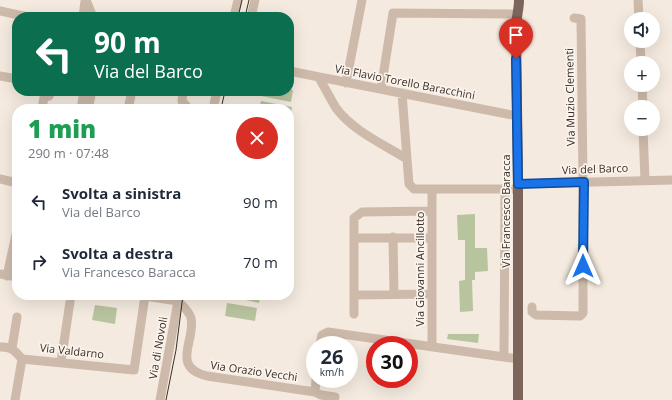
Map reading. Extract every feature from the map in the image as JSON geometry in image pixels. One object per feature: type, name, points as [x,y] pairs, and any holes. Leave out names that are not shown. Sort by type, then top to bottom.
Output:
[{"type":"main road","name":"Via Francesco Baracca","points":[[512,0],[515,18],[517,116],[518,400]]},
{"type":"main road","name":"Via Francesco Baracca","points":[[515,18],[519,9],[519,0]]},
{"type":"street","points":[[84,12],[85,0]]},
{"type":"street","points":[[85,0],[91,12]]},
{"type":"street","points":[[235,12],[238,0]]},
{"type":"street","points":[[252,12],[255,0]]},
{"type":"street","points":[[346,83],[362,0]]},
{"type":"street","points":[[638,0],[639,12]]},
{"type":"street","points":[[0,11],[12,14]]},
{"type":"street","points":[[381,89],[393,13],[515,18]]},
{"type":"street","name":"Via Muzio Clementi","points":[[574,18],[581,19],[584,182]]},
{"type":"street","name":"Via Flavio Torello Baracchini","points":[[294,73],[517,116]]},
{"type":"street","points":[[0,76],[12,78]]},
{"type":"street","points":[[319,78],[337,108],[348,120],[357,128],[407,159]]},
{"type":"street","points":[[402,94],[407,159]]},
{"type":"street","points":[[43,104],[44,97],[49,96]]},
{"type":"street","points":[[643,136],[645,180]]},
{"type":"street","name":"Via del Barco","points":[[407,159],[408,182],[411,187],[416,190],[505,189],[518,186],[584,182],[672,180]]},
{"type":"street","points":[[0,179],[12,182]]},
{"type":"street","points":[[532,307],[532,312],[536,315],[580,316],[583,313],[584,182]]},
{"type":"street","name":"Via Francesco Baracca","points":[[504,357],[505,189]]},
{"type":"street","name":"Via Giovanni Ancillotto","points":[[432,190],[432,347]]},
{"type":"street","points":[[354,314],[354,218],[362,212],[432,211]]},
{"type":"street","points":[[354,238],[432,238]]},
{"type":"street","points":[[393,238],[394,294]]},
{"type":"street","points":[[4,275],[12,247]]},
{"type":"street","points":[[354,295],[432,294]]},
{"type":"street","points":[[61,362],[70,300]]},
{"type":"street","name":"Via Valdarno","points":[[22,359],[134,370],[141,300]]},
{"type":"street","name":"Via di Novoli","points":[[160,400],[178,300]]},
{"type":"street","name":"Via Orazio Vecchi","points":[[180,300],[192,320],[187,356],[191,368],[198,373],[314,392],[321,396],[335,397],[334,400]]},
{"type":"street","points":[[12,348],[18,317]]},
{"type":"street","points":[[322,336],[328,332],[356,336]]},
{"type":"street","points":[[358,336],[518,359]]},
{"type":"street","points":[[0,347],[7,346],[12,348],[22,359],[15,400]]},
{"type":"street","points":[[314,392],[315,388]]},
{"type":"green space","points":[[261,96],[292,96],[291,102]]},
{"type":"green space","points":[[261,101],[276,104],[260,104]]},
{"type":"green space","points":[[475,214],[475,248],[487,248],[488,271],[475,272],[475,280],[472,280],[473,311],[460,312],[459,281],[465,280],[465,240],[458,240],[457,215]]},
{"type":"green space","points":[[245,300],[259,300],[259,303]]},
{"type":"green space","points":[[227,303],[257,308],[255,321],[225,316]]},
{"type":"green space","points":[[95,305],[117,308],[115,324],[92,320]]},
{"type":"green space","points":[[448,334],[479,334],[478,343],[447,339]]},
{"type":"tram line","points":[[239,12],[242,0]]},
{"type":"tram line","points":[[246,12],[249,0]]},
{"type":"tram line","points":[[222,104],[224,96]]},
{"type":"tram line","points":[[166,400],[176,350],[182,300]]},
{"type":"route","points":[[516,59],[518,184],[584,182],[583,266]]}]
